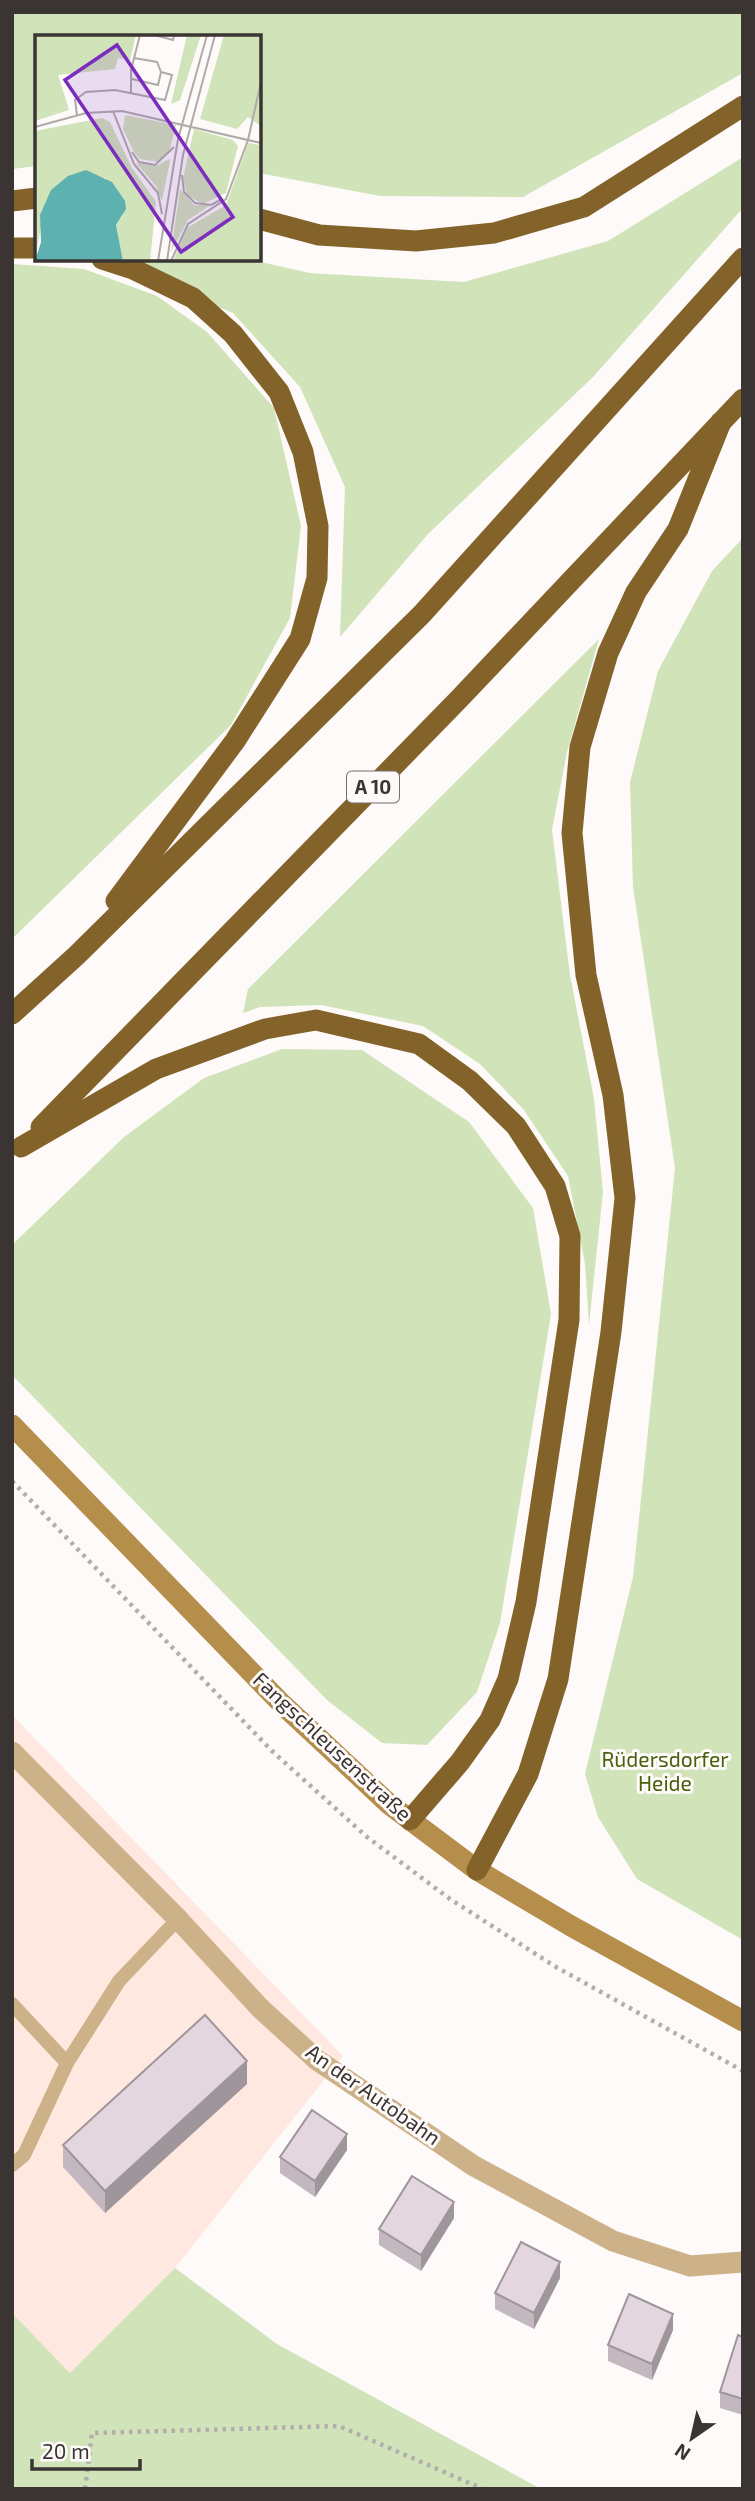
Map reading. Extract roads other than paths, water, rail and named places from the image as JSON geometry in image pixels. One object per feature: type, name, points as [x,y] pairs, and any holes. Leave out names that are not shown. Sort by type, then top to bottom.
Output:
[{"type":"highway","points":[[261,220],[319,235],[416,241],[494,233],[584,207],[743,106]]},
{"type":"highway","points":[[12,201],[35,198]]},
{"type":"highway","points":[[12,248],[35,248]]},
{"type":"highway","points":[[12,1014],[77,954],[422,614],[743,258]]},
{"type":"highway","points":[[77,954],[258,706],[300,639],[317,578],[318,526],[303,452],[279,392],[233,334],[193,298],[133,269],[108,261]]},
{"type":"highway","name":"A 10","points":[[17,1151],[459,699],[743,399]]},
{"type":"highway","points":[[477,1870],[528,1774],[558,1679],[611,1332],[625,1198],[613,1095],[586,975],[582,936],[572,834],[580,747],[608,653],[636,592],[678,529],[721,422]]},
{"type":"highway","points":[[17,1151],[156,1069],[265,1029],[316,1020],[419,1044],[470,1080],[516,1126],[555,1186],[570,1236],[569,1320],[535,1548],[520,1628],[508,1679],[491,1720],[460,1762],[410,1820]]},
{"type":"main road","name":"Fangschleusenstraße","points":[[12,1425],[282,1704],[389,1804],[477,1870],[571,1926],[743,2021]]},
{"type":"street","name":"An der Autobahn","points":[[12,1752],[178,1919],[260,2008],[317,2060],[474,2166],[613,2241],[690,2266],[743,2262]]},
{"type":"lane","points":[[12,2165],[24,2155],[67,2063],[119,1981],[178,1919]]},
{"type":"lane","points":[[12,2004],[67,2063]]},
{"type":"park label","name":"Rüdersdorfer Heide","points":[[665,1772]]}]
